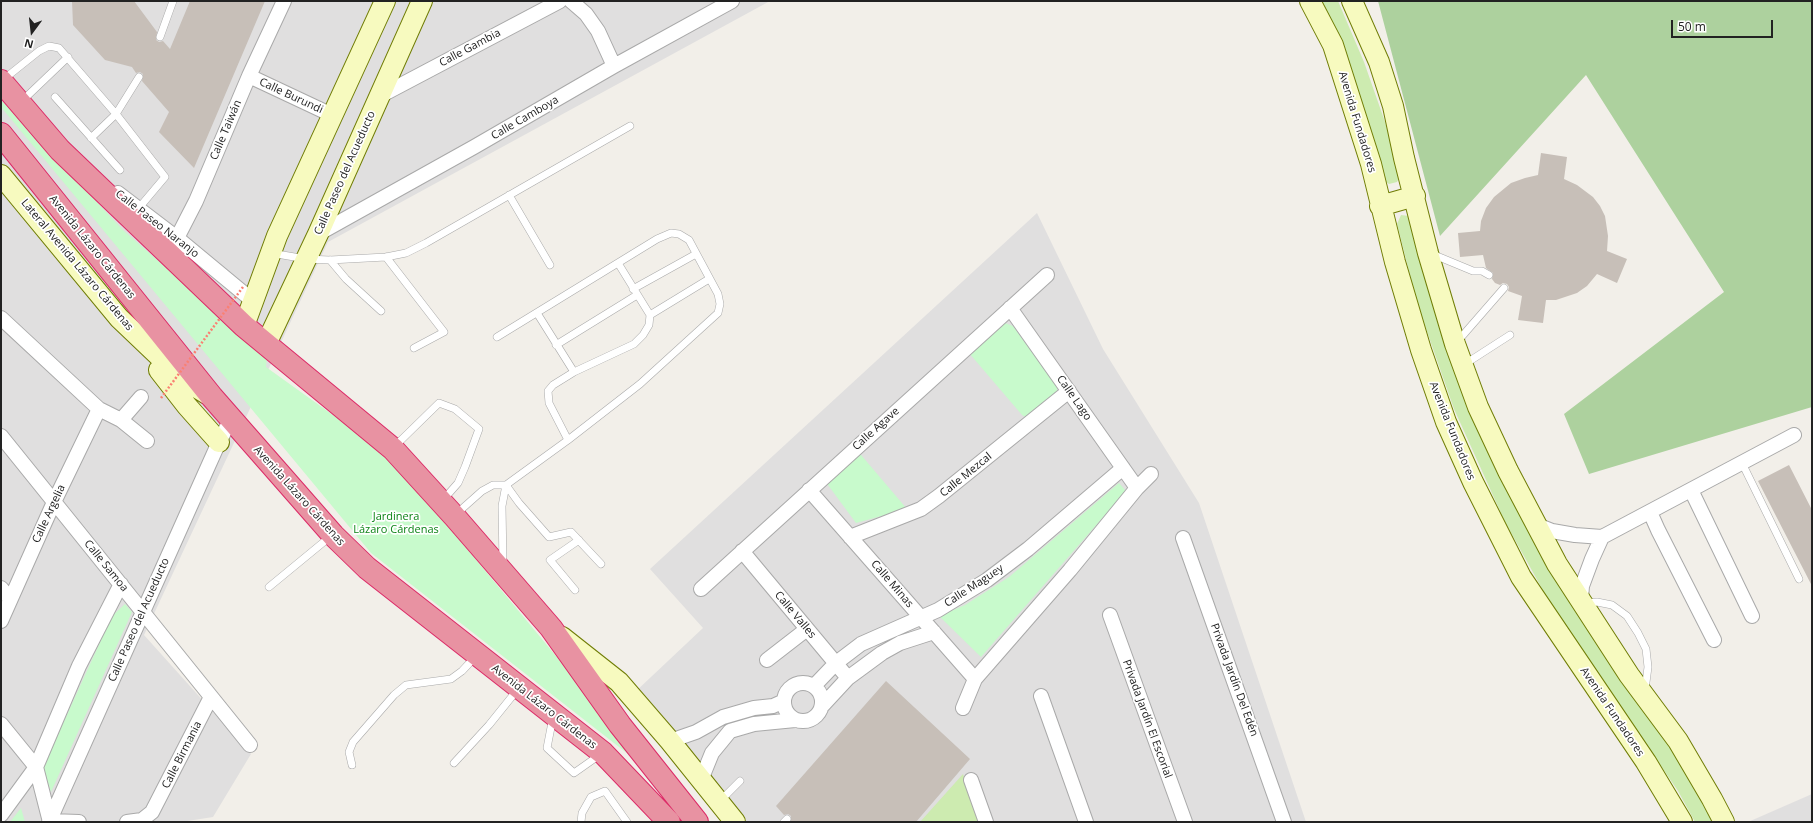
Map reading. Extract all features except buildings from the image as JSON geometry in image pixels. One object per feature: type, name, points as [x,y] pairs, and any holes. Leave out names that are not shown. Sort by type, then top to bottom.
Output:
[{"type":"highway","points":[[1,81],[19,104],[60,150],[244,326],[393,449],[448,509],[551,628],[620,725],[697,822]]},
{"type":"highway","name":"Avenida Lázaro Cárdenas","points":[[1,134],[212,397],[333,535],[367,568],[603,753],[657,813],[669,822]]},
{"type":"main road","points":[[244,326],[248,294],[271,253],[277,236],[385,1]]},
{"type":"main road","name":"Calle Paseo del Acueducto","points":[[266,344],[318,234],[422,1]]},
{"type":"main road","name":"Avenida Fundadores","points":[[1310,1],[1334,45],[1367,150],[1380,206],[1421,350],[1446,422],[1473,482],[1521,578],[1646,762],[1682,822]]},
{"type":"main road","points":[[1352,1],[1379,62],[1393,106],[1404,158],[1415,196],[1428,253],[1455,344],[1478,408],[1508,471],[1557,564],[1645,696],[1678,741],[1724,822]]},
{"type":"main road","name":"Lateral Avenida Lázaro Cárdenas","points":[[1,175],[119,318],[184,380],[212,397]]},
{"type":"main road","points":[[1380,206],[1415,196]]},
{"type":"main road","points":[[119,318],[187,406],[219,442]]},
{"type":"main road","points":[[551,628],[619,682],[670,741],[735,822]]},
{"type":"street","name":"Calle Taiwán","points":[[176,261],[177,238],[196,201],[284,1]]},
{"type":"street","name":"Calle Gambia","points":[[380,96],[560,1]]},
{"type":"street","points":[[571,1],[586,14],[598,32],[614,66]]},
{"type":"street","name":"Calle Camboya","points":[[318,234],[481,143],[614,66],[732,1]]},
{"type":"street","name":"Calle Burundi","points":[[250,76],[332,115]]},
{"type":"street","name":"Calle Paseo Naranjo","points":[[60,150],[177,238],[248,294]]},
{"type":"street","name":"Calle Agave","points":[[701,588],[1047,275]]},
{"type":"street","name":"Calle Lago","points":[[1010,308],[1137,488]]},
{"type":"street","points":[[1,318],[99,409],[121,420],[146,441]]},
{"type":"street","name":"Calle Mezcal","points":[[850,537],[921,509],[940,496],[1069,391]]},
{"type":"street","points":[[121,420],[141,396]]},
{"type":"street","name":"Calle Argelia","points":[[1,621],[54,502],[99,409]]},
{"type":"street","name":"Calle Paseo del Acueducto","points":[[50,822],[219,442],[231,419]]},
{"type":"street","points":[[1537,525],[1552,531],[1574,535],[1602,537],[1794,435]]},
{"type":"street","name":"Calle Samoa","points":[[1,436],[250,745]]},
{"type":"street","name":"Calle Maguey","points":[[814,686],[836,663],[861,644],[938,610],[988,580],[1028,550],[1123,468]]},
{"type":"street","points":[[963,708],[975,678],[1070,570],[1137,488],[1151,474]]},
{"type":"street","name":"Calle Minas","points":[[809,490],[975,678]]},
{"type":"street","points":[[1692,490],[1752,616]]},
{"type":"street","points":[[1650,512],[1714,640]]},
{"type":"street","points":[[1582,601],[1582,586],[1602,537]]},
{"type":"street","name":"Privada Jardín Del Edén","points":[[1183,538],[1284,822]]},
{"type":"street","name":"Calle Valles","points":[[742,552],[848,678]]},
{"type":"street","points":[[1,815],[36,767],[79,666],[121,584]]},
{"type":"street","points":[[1,588],[10,599]]},
{"type":"street","name":"Privada Jardín El Escorial","points":[[1110,615],[1185,822]]},
{"type":"street","points":[[768,660],[807,629]]},
{"type":"street","points":[[701,780],[712,753],[730,731],[754,724],[795,720],[807,721],[817,716],[822,705],[848,678],[882,653],[900,643],[934,632]]},
{"type":"street","points":[[795,720],[787,712],[784,701],[787,692],[794,685],[804,683],[814,686],[821,694],[822,705]]},
{"type":"street","points":[[1041,696],[1086,822]]},
{"type":"street","name":"Calle Birmania","points":[[127,822],[142,820],[152,812],[211,697]]},
{"type":"street","points":[[670,741],[696,732],[723,716],[754,708],[773,706],[784,701]]},
{"type":"street","points":[[723,716],[730,731]]},
{"type":"street","points":[[1,724],[36,767],[50,822],[79,822]]},
{"type":"street","points":[[971,780],[986,822]]},
{"type":"lane","points":[[160,37],[173,1]]},
{"type":"lane","points":[[1,81],[29,58],[49,46],[59,48],[116,114],[165,177],[138,209]]},
{"type":"lane","points":[[19,104],[68,57]]},
{"type":"lane","points":[[91,138],[116,114],[139,78]]},
{"type":"lane","points":[[55,97],[120,170]]},
{"type":"lane","points":[[271,253],[306,259],[330,260],[386,257],[406,253],[509,196],[630,126]]},
{"type":"lane","points":[[509,196],[550,265]]},
{"type":"lane","points":[[448,509],[493,485],[506,485],[568,440],[640,384],[718,313],[720,304],[718,294],[689,240],[679,234],[671,233],[658,239],[497,337]]},
{"type":"lane","points":[[1428,253],[1473,271],[1482,271],[1489,275]]},
{"type":"lane","points":[[556,345],[635,292],[696,254]]},
{"type":"lane","points":[[386,257],[444,332],[414,348]]},
{"type":"lane","points":[[330,260],[346,278],[381,311]]},
{"type":"lane","points":[[568,440],[549,403],[547,397],[548,391],[554,385],[574,372],[634,344],[643,335],[649,325],[650,315],[618,263]]},
{"type":"lane","points":[[650,315],[709,279]]},
{"type":"lane","points":[[1455,344],[1504,288]]},
{"type":"lane","points":[[537,313],[574,372]]},
{"type":"lane","points":[[1463,365],[1510,335]]},
{"type":"lane","points":[[393,449],[439,403],[455,408],[479,429],[466,467],[448,509]]},
{"type":"lane","points":[[1742,463],[1799,579]]},
{"type":"lane","points":[[506,485],[519,503],[549,537],[571,532],[601,564]]},
{"type":"lane","points":[[503,572],[502,506],[506,485]]},
{"type":"lane","points":[[269,587],[333,535]]},
{"type":"lane","points":[[575,590],[550,560],[579,540]]},
{"type":"lane","points":[[1582,601],[1612,605],[1627,616],[1646,649],[1648,667],[1645,696]]},
{"type":"lane","points":[[352,765],[349,752],[353,742],[394,695],[406,685],[451,679],[462,671],[478,654]]},
{"type":"lane","points":[[454,763],[489,725],[520,687]]},
{"type":"lane","points":[[554,714],[547,748],[574,773],[603,753]]},
{"type":"lane","points":[[719,802],[740,781]]},
{"type":"lane","points":[[581,822],[582,813],[591,797],[605,791],[627,822]]},
{"type":"path","points":[[161,398],[248,294]]},
{"type":"shaded area","points":[[1,1],[770,1],[328,242],[144,635],[251,754],[213,817],[181,822],[1,822]]},
{"type":"shaded area","points":[[1037,213],[1103,349],[1199,503],[1306,822],[742,822],[634,693],[703,628],[650,569]]},
{"type":"shaded area","points":[[1812,794],[1812,822],[1748,822]]},
{"type":"green space","points":[[1318,1],[1338,1],[1364,62],[1385,122],[1400,176],[1397,182],[1389,184],[1382,179]]},
{"type":"green space","points":[[1378,1],[1812,1],[1812,407],[1589,474],[1564,414],[1724,292],[1586,75],[1440,236]]},
{"type":"green space","name":"Jardinera Lázaro Cárdenas","points":[[1,100],[123,230],[267,356],[266,367],[390,456],[634,750],[628,754],[371,553],[1,107]]},
{"type":"green space","points":[[1401,215],[1409,216],[1473,406],[1653,720],[1716,822],[1695,822],[1678,791],[1550,603],[1505,522],[1454,409],[1417,303],[1397,224]]},
{"type":"green space","points":[[1005,323],[1013,326],[1057,386],[1057,392],[1027,418],[1022,415],[969,353]]},
{"type":"green space","points":[[856,449],[907,509],[856,523],[825,481]]},
{"type":"green space","points":[[1119,483],[1126,491],[981,657],[939,616],[965,605],[1009,577]]},
{"type":"green space","points":[[125,604],[132,612],[51,792],[43,767],[112,616]]},
{"type":"green space","points":[[963,774],[979,822],[920,822]]},
{"type":"green space","points":[[21,808],[25,822],[10,822]]}]
